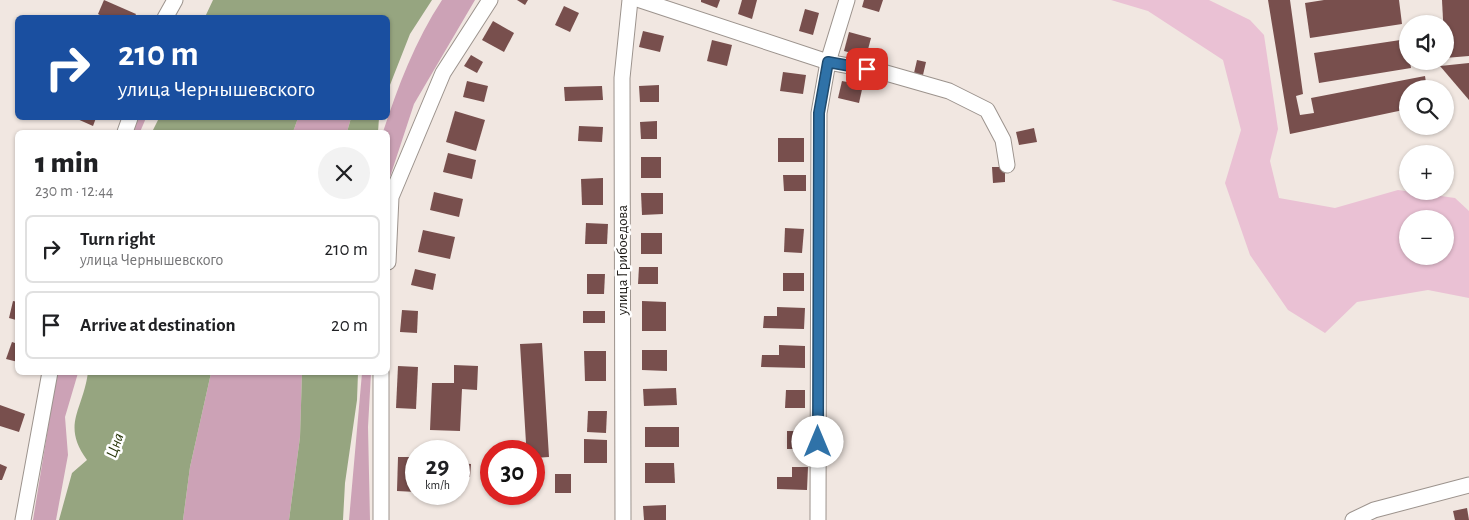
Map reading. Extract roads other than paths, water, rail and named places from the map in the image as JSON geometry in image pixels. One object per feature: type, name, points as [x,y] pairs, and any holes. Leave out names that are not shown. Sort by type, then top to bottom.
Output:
[{"type":"street","points":[[167,15],[175,0]]},
{"type":"street","points":[[390,219],[391,197],[443,73],[490,0]]},
{"type":"street","name":"улица Грибоедова","points":[[623,520],[622,78],[630,0]]},
{"type":"street","points":[[640,0],[828,62],[886,73],[949,91],[987,110],[1003,140],[1007,166]]},
{"type":"street","points":[[818,520],[819,113],[828,62],[847,0]]},
{"type":"street","points":[[23,520],[49,375]]},
{"type":"street","points":[[381,375],[381,520]]},
{"type":"street","points":[[1353,520],[1374,510],[1469,485]]},
{"type":"water","points":[[213,0],[432,0],[410,34],[390,85],[390,15],[206,15]]},
{"type":"water","points":[[158,120],[297,120],[294,130],[153,130]]},
{"type":"water","points":[[350,120],[379,120],[378,130],[348,130]]},
{"type":"water","name":"Цна","points":[[87,375],[211,375],[190,467],[183,520],[59,520],[72,473],[87,460],[75,437],[76,417]]},
{"type":"water","points":[[302,375],[358,375],[357,400],[345,483],[343,520],[289,520],[300,437]]}]
